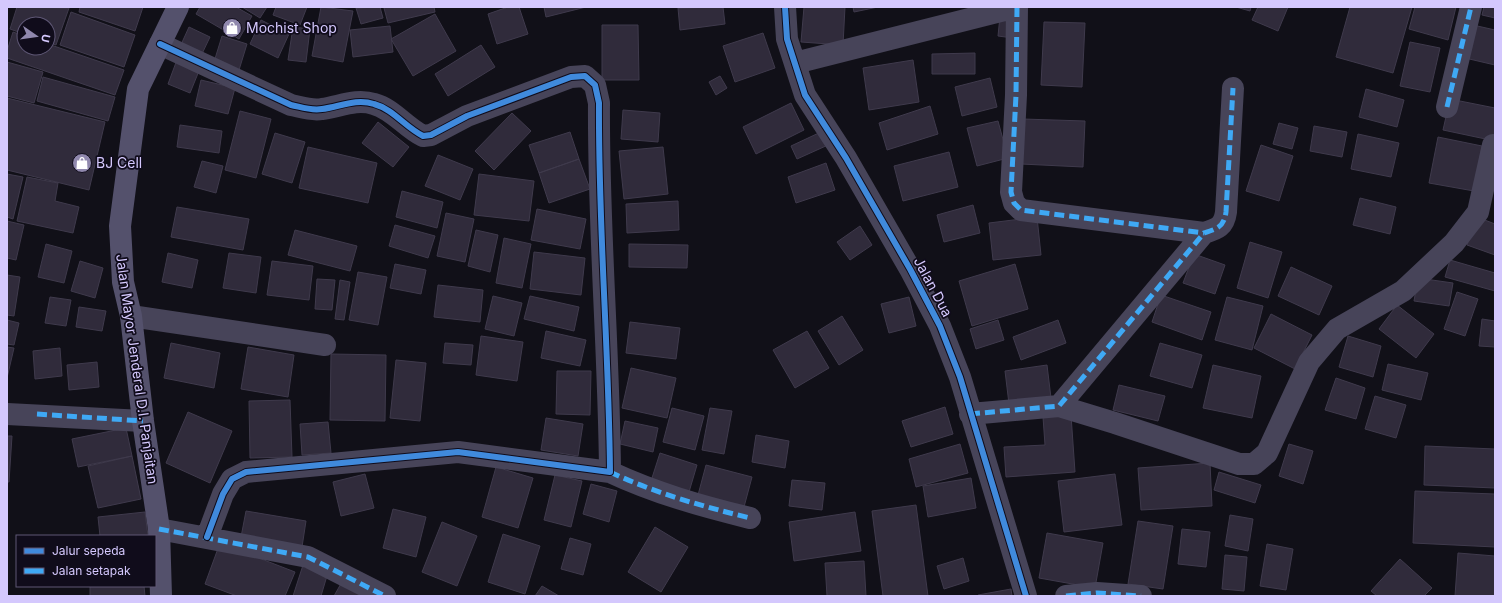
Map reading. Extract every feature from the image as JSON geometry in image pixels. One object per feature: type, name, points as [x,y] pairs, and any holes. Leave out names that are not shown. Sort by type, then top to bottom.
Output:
[{"type":"main road","name":"Jalan Mayor Jenderal D.I. Panjaitan","points":[[161,596],[160,529],[143,422],[131,316],[123,282],[120,226],[138,89],[178,7]]},
{"type":"street","name":"Jalan Dua","points":[[785,7],[787,39],[805,95],[846,158],[910,269],[940,326],[960,377],[1026,596]]},
{"type":"street","points":[[795,63],[1018,7],[1016,96],[1011,192],[1014,203],[1021,210],[1204,233],[1219,228],[1225,219],[1232,88]]},
{"type":"street","points":[[1447,107],[1471,7]]},
{"type":"street","points":[[160,44],[291,105],[307,109],[321,110],[352,102],[373,104],[393,113],[423,136],[431,135],[467,116],[571,77],[585,76],[595,85],[599,103],[601,242],[608,363],[610,472]]},
{"type":"street","points":[[970,414],[1059,406],[1239,464],[1254,464],[1267,453],[1309,362],[1337,329],[1403,290],[1454,243],[1478,212],[1493,145]]},
{"type":"street","points":[[1059,406],[1204,233]]},
{"type":"street","points":[[131,316],[325,345]]},
{"type":"street","points":[[7,414],[143,422]]},
{"type":"street","points":[[207,537],[223,494],[232,479],[246,472],[458,452],[610,472],[639,485],[694,505],[750,518]]},
{"type":"street","points":[[160,529],[308,557],[385,596]]},
{"type":"street","points":[[1066,596],[1097,593],[1141,596]]},
{"type":"building","points":[[17,7],[69,8],[56,45],[56,16],[16,16],[16,31],[10,29]]},
{"type":"building","points":[[80,7],[143,7],[135,31],[79,12]]},
{"type":"building","name":"Mochist Shop","points":[[200,7],[236,7],[252,16],[239,39],[196,14]]},
{"type":"building","points":[[242,7],[267,7],[260,18]]},
{"type":"building","points":[[276,7],[307,7],[300,25],[273,15]]},
{"type":"building","points":[[321,7],[353,11],[343,62],[312,56]]},
{"type":"building","points":[[380,7],[383,18],[361,24],[356,8]]},
{"type":"building","points":[[434,7],[435,12],[388,23],[384,8]]},
{"type":"building","points":[[508,7],[519,7],[528,34],[497,44],[488,14]]},
{"type":"building","points":[[544,7],[586,7],[546,17]]},
{"type":"building","points":[[723,7],[725,24],[680,30],[678,8]]},
{"type":"building","points":[[804,7],[845,7],[843,45],[801,42]]},
{"type":"building","points":[[853,7],[878,7],[854,12]]},
{"type":"building","points":[[1236,7],[1251,7],[1250,11]]},
{"type":"building","points":[[1258,7],[1288,7],[1278,31],[1252,20]]},
{"type":"building","points":[[1350,7],[1412,7],[1393,73],[1336,57]]},
{"type":"building","points":[[1415,7],[1456,7],[1448,40],[1409,29]]},
{"type":"building","points":[[1484,7],[1495,7],[1495,18],[1482,15]]},
{"type":"building","points":[[71,12],[135,35],[124,67],[60,45]]},
{"type":"building","points":[[435,14],[456,51],[413,76],[391,39]]},
{"type":"building","points":[[1000,16],[1014,17],[1013,38],[998,36]]},
{"type":"building","points":[[261,20],[289,34],[278,58],[250,44]]},
{"type":"building","points":[[1044,22],[1085,23],[1082,87],[1041,85]]},
{"type":"building","points":[[602,25],[638,25],[639,80],[602,80]]},
{"type":"building","points":[[1473,25],[1495,30],[1495,65],[1465,58]]},
{"type":"building","points":[[390,26],[393,52],[353,57],[350,30]]},
{"type":"building","points":[[189,27],[210,37],[200,58],[179,49]]},
{"type":"building","points":[[293,27],[310,29],[306,62],[288,60]]},
{"type":"building","points":[[13,32],[16,33],[16,56],[56,56],[56,47],[124,70],[115,95],[7,58],[7,51]]},
{"type":"building","points":[[763,33],[775,68],[735,82],[723,46]]},
{"type":"building","points":[[222,36],[247,44],[239,70],[214,62]]},
{"type":"building","points":[[1410,42],[1440,48],[1430,92],[1400,86]]},
{"type":"building","points":[[481,45],[495,67],[448,96],[435,74]]},
{"type":"building","points":[[975,53],[975,74],[932,74],[932,54]]},
{"type":"building","points":[[178,57],[201,66],[190,93],[168,84]]},
{"type":"building","points":[[913,60],[919,102],[869,110],[863,68]]},
{"type":"building","points":[[7,62],[43,72],[34,103],[7,96]]},
{"type":"building","points":[[720,76],[727,88],[716,95],[709,82]]},
{"type":"building","points":[[43,77],[115,97],[108,121],[37,101]]},
{"type":"building","points":[[990,78],[997,107],[962,116],[955,87]]},
{"type":"building","points":[[201,80],[235,88],[228,114],[195,106]]},
{"type":"building","points":[[1366,89],[1404,100],[1397,127],[1359,117]]},
{"type":"building","points":[[7,98],[105,122],[89,190],[7,170]]},
{"type":"building","points":[[1450,99],[1495,108],[1495,141],[1443,130]]},
{"type":"building","points":[[791,103],[804,130],[756,154],[743,127]]},
{"type":"building","points":[[930,106],[938,134],[887,150],[879,123]]},
{"type":"building","points":[[623,110],[660,113],[658,142],[621,139]]},
{"type":"building","points":[[240,111],[271,119],[256,178],[225,170]]},
{"type":"building","points":[[512,113],[531,131],[494,170],[475,151]]},
{"type":"building","points":[[1023,119],[1085,121],[1083,167],[1021,164]]},
{"type":"building","points":[[998,121],[1008,158],[977,166],[967,128]]},
{"type":"building","points":[[378,122],[409,147],[393,167],[362,143]]},
{"type":"building","points":[[1279,123],[1298,128],[1292,149],[1273,144]]},
{"type":"building","points":[[180,125],[222,131],[219,153],[177,147]]},
{"type":"building","points":[[1314,126],[1347,132],[1342,157],[1310,151]]},
{"type":"building","points":[[823,131],[828,145],[797,159],[791,146]]},
{"type":"building","points":[[570,132],[579,159],[539,173],[529,145]]},
{"type":"building","points":[[275,133],[305,142],[292,183],[262,174]]},
{"type":"building","points":[[1358,134],[1399,143],[1391,177],[1351,169]]},
{"type":"building","points":[[1438,137],[1482,146],[1474,191],[1429,183]]},
{"type":"building","points":[[1261,145],[1293,156],[1279,201],[1246,191]]},
{"type":"building","points":[[308,147],[377,163],[368,203],[299,188]]},
{"type":"building","points":[[663,147],[668,194],[624,199],[619,151]]},
{"type":"building","points":[[949,152],[958,187],[903,201],[894,166]]},
{"type":"building","points":[[438,155],[473,169],[460,200],[425,186]]},
{"type":"building","points":[[579,159],[590,189],[549,203],[539,173]]},
{"type":"building","points":[[202,161],[223,166],[216,193],[194,187]]},
{"type":"building","points":[[826,163],[835,190],[796,203],[788,177]]},
{"type":"building","points":[[7,174],[23,177],[13,219],[7,217]]},
{"type":"building","points":[[479,174],[534,181],[529,221],[474,215]]},
{"type":"building","points":[[27,177],[58,183],[55,201],[79,207],[73,233],[17,221]]},
{"type":"building","points":[[402,191],[443,202],[437,228],[396,217]]},
{"type":"building","points":[[1360,198],[1396,207],[1390,234],[1353,225]]},
{"type":"building","points":[[678,201],[679,230],[627,233],[626,204]]},
{"type":"building","points":[[973,205],[980,233],[944,242],[937,215]]},
{"type":"building","points":[[177,207],[249,219],[243,250],[171,237]]},
{"type":"building","points":[[537,209],[586,219],[580,249],[531,240]]},
{"type":"building","points":[[446,213],[474,219],[465,262],[437,256]]},
{"type":"building","points":[[1037,217],[1041,255],[993,260],[989,223]]},
{"type":"building","points":[[1477,217],[1495,224],[1495,255],[1467,245]]},
{"type":"building","points":[[7,221],[24,225],[16,260],[7,258]]},
{"type":"building","points":[[395,225],[435,236],[428,258],[389,246]]},
{"type":"building","points":[[860,226],[872,245],[850,260],[837,242]]},
{"type":"building","points":[[295,230],[357,246],[350,271],[288,255]]},
{"type":"building","points":[[476,230],[498,235],[490,272],[468,266]]},
{"type":"building","points":[[504,238],[531,244],[522,288],[496,283]]},
{"type":"building","points":[[1250,242],[1282,252],[1268,298],[1237,288]]},
{"type":"building","points":[[46,244],[72,251],[64,283],[38,277]]},
{"type":"building","points":[[629,244],[688,245],[687,268],[629,267]]},
{"type":"building","points":[[534,252],[585,258],[581,295],[530,289]]},
{"type":"building","points":[[168,253],[198,260],[192,288],[162,282]]},
{"type":"building","points":[[229,253],[261,257],[256,293],[223,288]]},
{"type":"building","points":[[1194,254],[1225,265],[1215,294],[1183,283]]},
{"type":"building","points":[[1450,260],[1495,273],[1495,291],[1445,277]]},
{"type":"building","points":[[80,261],[103,268],[95,298],[71,291]]},
{"type":"building","points":[[272,261],[313,266],[309,300],[267,295]]},
{"type":"building","points":[[395,264],[426,270],[421,294],[390,288]]},
{"type":"building","points":[[1015,264],[1028,309],[972,326],[959,281]]},
{"type":"building","points":[[1291,267],[1332,286],[1319,315],[1278,296]]},
{"type":"building","points":[[358,272],[387,277],[378,325],[349,320]]},
{"type":"building","points":[[7,275],[20,277],[14,316],[7,315]]},
{"type":"building","points":[[1418,278],[1453,283],[1449,306],[1414,301]]},
{"type":"building","points":[[317,279],[335,280],[332,310],[315,309]]},
{"type":"building","points":[[340,280],[350,282],[344,320],[335,319]]},
{"type":"building","points":[[438,285],[483,290],[480,322],[434,317]]},
{"type":"building","points":[[1457,292],[1478,299],[1465,336],[1444,329]]},
{"type":"building","points":[[1161,295],[1211,312],[1202,340],[1152,322]]},
{"type":"building","points":[[493,296],[522,303],[514,336],[485,329]]},
{"type":"building","points":[[530,296],[579,307],[574,331],[524,319]]},
{"type":"building","points":[[50,297],[71,300],[66,326],[45,323]]},
{"type":"building","points":[[909,297],[916,326],[889,333],[881,304]]},
{"type":"building","points":[[1227,297],[1263,306],[1252,350],[1215,340]]},
{"type":"building","points":[[1397,305],[1434,334],[1416,358],[1379,329]]},
{"type":"building","points":[[79,307],[106,311],[102,331],[76,327]]},
{"type":"building","points":[[1271,314],[1312,335],[1295,369],[1254,348]]},
{"type":"building","points":[[842,316],[863,350],[839,365],[818,331]]},
{"type":"building","points":[[1482,319],[1495,321],[1495,347],[1479,346]]},
{"type":"building","points":[[7,320],[19,323],[14,345],[7,344]]},
{"type":"building","points":[[998,320],[1004,340],[976,349],[970,329]]},
{"type":"building","points":[[1058,320],[1066,343],[1021,360],[1013,337]]},
{"type":"building","points":[[630,322],[680,328],[676,359],[626,353]]},
{"type":"building","points":[[546,331],[586,340],[580,366],[541,358]]},
{"type":"building","points":[[807,331],[829,368],[795,388],[773,350]]},
{"type":"building","points":[[481,336],[523,342],[517,381],[476,375]]},
{"type":"building","points":[[1348,336],[1381,346],[1373,377],[1339,367]]},
{"type":"building","points":[[171,343],[220,353],[214,388],[164,378]]},
{"type":"building","points":[[445,343],[473,345],[471,365],[443,363]]},
{"type":"building","points":[[1160,343],[1202,355],[1192,388],[1150,376]]},
{"type":"building","points":[[7,347],[14,348],[7,378]]},
{"type":"building","points":[[248,347],[294,355],[288,397],[241,389]]},
{"type":"building","points":[[60,348],[62,376],[35,379],[33,351]]},
{"type":"building","points":[[331,354],[386,355],[385,421],[330,420]]},
{"type":"building","points":[[396,360],[426,363],[420,421],[390,418]]},
{"type":"building","points":[[97,362],[99,387],[69,390],[67,365]]},
{"type":"building","points":[[1388,364],[1428,373],[1421,400],[1382,390]]},
{"type":"building","points":[[1047,365],[1051,398],[1009,404],[1005,371]]},
{"type":"building","points":[[1213,365],[1261,376],[1252,418],[1203,408]]},
{"type":"building","points":[[631,368],[676,378],[667,418],[622,408]]},
{"type":"building","points":[[557,371],[591,371],[590,415],[556,414]]},
{"type":"building","points":[[1336,378],[1365,388],[1356,419],[1325,410]]},
{"type":"building","points":[[1119,385],[1165,396],[1158,421],[1113,410]]},
{"type":"building","points":[[1375,396],[1406,405],[1396,438],[1365,429]]},
{"type":"building","points":[[290,400],[292,457],[250,458],[249,401]]},
{"type":"building","points":[[945,407],[953,434],[911,447],[902,421]]},
{"type":"building","points":[[672,408],[704,416],[695,450],[663,442]]},
{"type":"building","points":[[710,408],[732,411],[724,454],[702,450]]},
{"type":"building","points":[[188,412],[232,431],[210,483],[166,463]]},
{"type":"building","points":[[1071,415],[1075,472],[1006,477],[1004,447],[1045,445],[1043,417]]},
{"type":"building","points":[[546,418],[583,424],[578,456],[541,450]]},
{"type":"building","points":[[625,421],[658,428],[653,452],[620,444]]},
{"type":"building","points":[[328,422],[331,453],[302,455],[300,424]]},
{"type":"building","points":[[126,428],[132,456],[78,467],[72,439]]},
{"type":"building","points":[[756,435],[789,441],[785,468],[752,462]]},
{"type":"building","points":[[7,436],[12,436],[9,482],[7,482]]},
{"type":"building","points":[[960,444],[968,473],[916,487],[909,459]]},
{"type":"building","points":[[1289,444],[1313,451],[1303,484],[1279,476]]},
{"type":"building","points":[[1425,446],[1495,449],[1495,488],[1424,485]]},
{"type":"building","points":[[660,453],[697,465],[689,492],[651,481]]},
{"type":"building","points":[[132,456],[141,499],[98,508],[88,466]]},
{"type":"building","points":[[1210,463],[1212,506],[1141,510],[1138,468]]},
{"type":"building","points":[[706,465],[752,477],[744,507],[698,495]]},
{"type":"building","points":[[496,467],[533,478],[518,528],[482,517]]},
{"type":"building","points":[[1219,472],[1261,485],[1255,503],[1214,490]]},
{"type":"building","points":[[365,474],[374,508],[341,516],[333,482]]},
{"type":"building","points":[[1115,474],[1122,525],[1064,532],[1058,481]]},
{"type":"building","points":[[555,475],[582,481],[571,527],[544,520]]},
{"type":"building","points":[[971,478],[976,508],[928,517],[923,486]]},
{"type":"building","points":[[792,480],[825,483],[822,510],[789,506]]},
{"type":"building","points":[[591,484],[617,491],[609,522],[583,514]]},
{"type":"building","points":[[1415,491],[1495,494],[1495,547],[1413,543]]},
{"type":"building","points":[[916,505],[928,596],[883,596],[872,511]]},
{"type":"building","points":[[393,509],[426,517],[416,557],[383,548]]},
{"type":"building","points":[[246,511],[306,521],[302,547],[241,537]]},
{"type":"building","points":[[145,512],[148,535],[100,535],[98,517]]},
{"type":"building","points":[[855,512],[861,551],[794,561],[789,522]]},
{"type":"building","points":[[1230,515],[1253,519],[1248,551],[1225,546]]},
{"type":"building","points":[[1138,521],[1173,526],[1163,589],[1128,584]]},
{"type":"building","points":[[442,522],[477,536],[457,586],[422,572]]},
{"type":"building","points":[[655,527],[688,547],[661,592],[628,572]]},
{"type":"building","points":[[1182,529],[1210,532],[1206,567],[1178,564]]},
{"type":"building","points":[[1047,533],[1103,543],[1095,588],[1039,578]]},
{"type":"building","points":[[503,534],[540,546],[525,594],[488,582]]},
{"type":"building","points":[[570,538],[591,544],[583,575],[561,569]]},
{"type":"building","points":[[220,543],[295,572],[285,596],[237,596],[205,584]]},
{"type":"building","points":[[1267,544],[1293,549],[1286,590],[1260,586]]},
{"type":"building","points":[[1458,553],[1495,556],[1495,596],[1455,596]]},
{"type":"building","points":[[1225,555],[1247,557],[1244,591],[1222,589]]},
{"type":"building","points":[[963,558],[969,581],[944,589],[937,566]]},
{"type":"building","points":[[1400,559],[1432,588],[1424,596],[1377,596],[1371,591]]},
{"type":"building","points":[[864,561],[866,596],[827,596],[825,563]]},
{"type":"building","points":[[304,562],[329,569],[321,596],[293,596]]},
{"type":"building","points":[[343,580],[372,596],[334,596]]},
{"type":"building","points":[[542,586],[559,596],[535,596]]},
{"type":"building","points":[[90,587],[144,587],[145,596],[90,596]]},
{"type":"building","points":[[1011,589],[1012,596],[978,595]]},
{"type":"marked path","points":[[1017,7],[1016,95],[1011,192],[1014,203],[1021,210],[1204,233]]},
{"type":"marked path","points":[[1447,107],[1471,7]]},
{"type":"marked path","points":[[970,414],[1059,406],[1204,233],[1216,229],[1222,224],[1226,212],[1233,88]]},
{"type":"marked path","points":[[37,414],[143,421]]},
{"type":"marked path","points":[[610,472],[627,480],[678,498],[750,518]]},
{"type":"marked path","points":[[159,529],[308,557],[385,596]]},
{"type":"marked path","points":[[1066,596],[1097,593],[1141,596]]},
{"type":"cycle path","points":[[785,7],[787,39],[805,95],[846,158],[910,269],[940,326],[960,377],[1026,596]]},
{"type":"cycle path","points":[[160,44],[291,105],[314,110],[354,102],[367,102],[381,106],[423,136],[431,135],[467,116],[571,77],[585,76],[595,85],[599,103],[600,195],[608,380],[610,472],[458,452],[246,472],[232,479],[223,494],[207,537]]},
{"type":"place","name":"Mochist Shop","points":[[232,28]]},
{"type":"place","name":"BJ Cell","points":[[82,163]]}]
